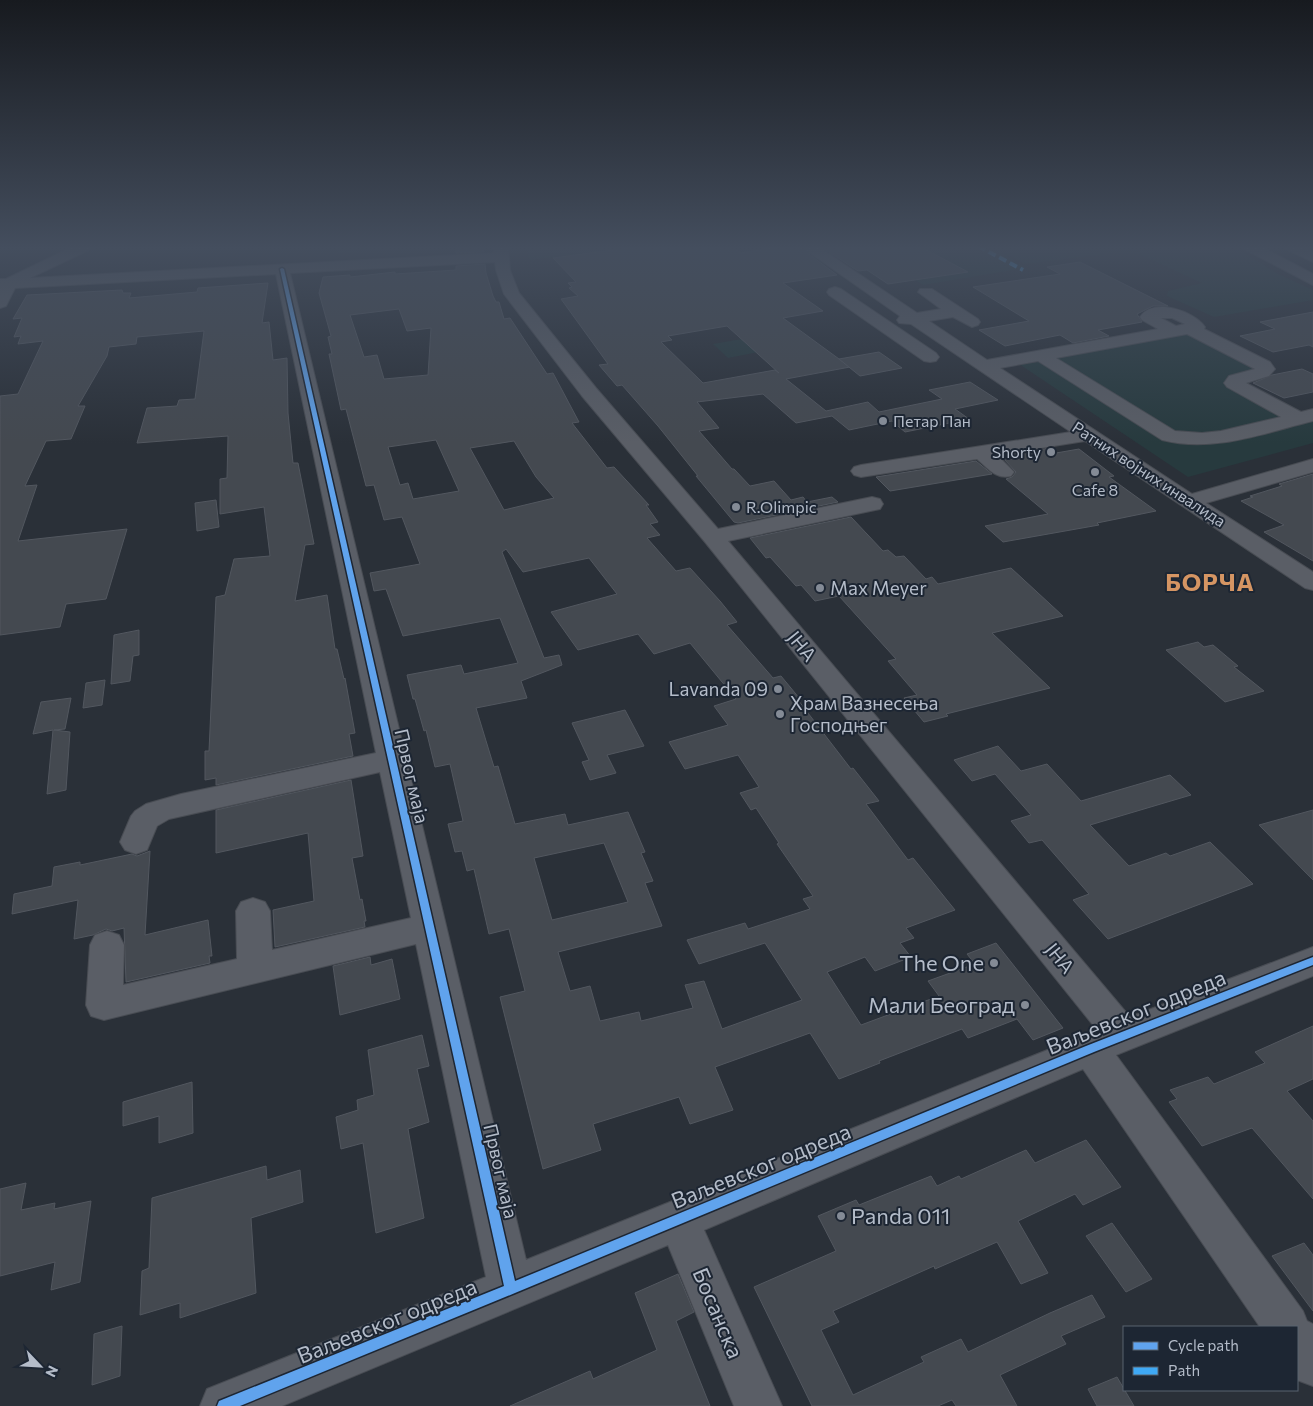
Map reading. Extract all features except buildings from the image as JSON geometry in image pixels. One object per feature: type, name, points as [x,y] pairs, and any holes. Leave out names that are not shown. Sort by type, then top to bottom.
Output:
[{"type":"street","name":"Првог маја","points":[[292,312],[511,1289]]},
{"type":"street","name":"ЈНА","points":[[526,312],[589,392],[713,537],[1107,1042],[1286,1326]]},
{"type":"street","points":[[864,312],[930,357]]},
{"type":"street","name":"Ратних војних инвалида","points":[[905,312],[1313,583]]},
{"type":"street","points":[[881,323],[956,312],[972,322]]},
{"type":"street","points":[[984,366],[1188,329],[1264,366],[1266,369],[1263,372],[1234,380],[1233,383],[1305,417]]},
{"type":"street","points":[[1042,356],[1169,436],[1182,440],[1206,440],[1305,417]]},
{"type":"street","points":[[861,471],[1088,435]]},
{"type":"street","points":[[981,452],[1004,472]]},
{"type":"street","points":[[1190,501],[1313,465]]},
{"type":"street","points":[[713,537],[872,504]]},
{"type":"street","points":[[136,842],[141,823],[154,813],[181,805],[392,760]]},
{"type":"street","points":[[253,911],[254,968]]},
{"type":"street","points":[[108,945],[104,1004],[430,927]]},
{"type":"street","name":"Ваљевског одреда","points":[[224,1406],[1107,1042],[1313,961]]},
{"type":"street","name":"Босанска","points":[[678,1219],[758,1406]]},
{"type":"street","points":[[1298,1341],[1313,1363]]},
{"type":"green space","points":[[1202,312],[1245,312],[1214,317]]},
{"type":"green space","points":[[1196,332],[1264,366],[1235,380],[1297,418],[1313,415],[1313,443],[1188,477],[1016,362]]},
{"type":"green space","points":[[759,336],[775,349],[728,358],[713,344]]},
{"type":"cycle path","points":[[292,312],[511,1289]]},
{"type":"cycle path","points":[[224,1406],[1090,1049],[1313,961]]},
{"type":"place","name":"Петар Пан","points":[[883,421]]},
{"type":"place","name":"Shorty","points":[[1051,452]]},
{"type":"place","name":"Cafe 8","points":[[1095,472]]},
{"type":"place","name":"R.Olimpic","points":[[736,507]]},
{"type":"place","name":"Max Meyer","points":[[820,588]]},
{"type":"place","name":"Lavanda 09","points":[[778,689]]},
{"type":"place","name":"Храм Вазнесења Господњег","points":[[780,714]]},
{"type":"place","name":"The One","points":[[994,963]]},
{"type":"place","name":"Мали Београд","points":[[1025,1005]]},
{"type":"place","name":"Panda 011","points":[[841,1216]]},
{"type":"district","name":"БОРЧА","points":[[1210,583]]}]
